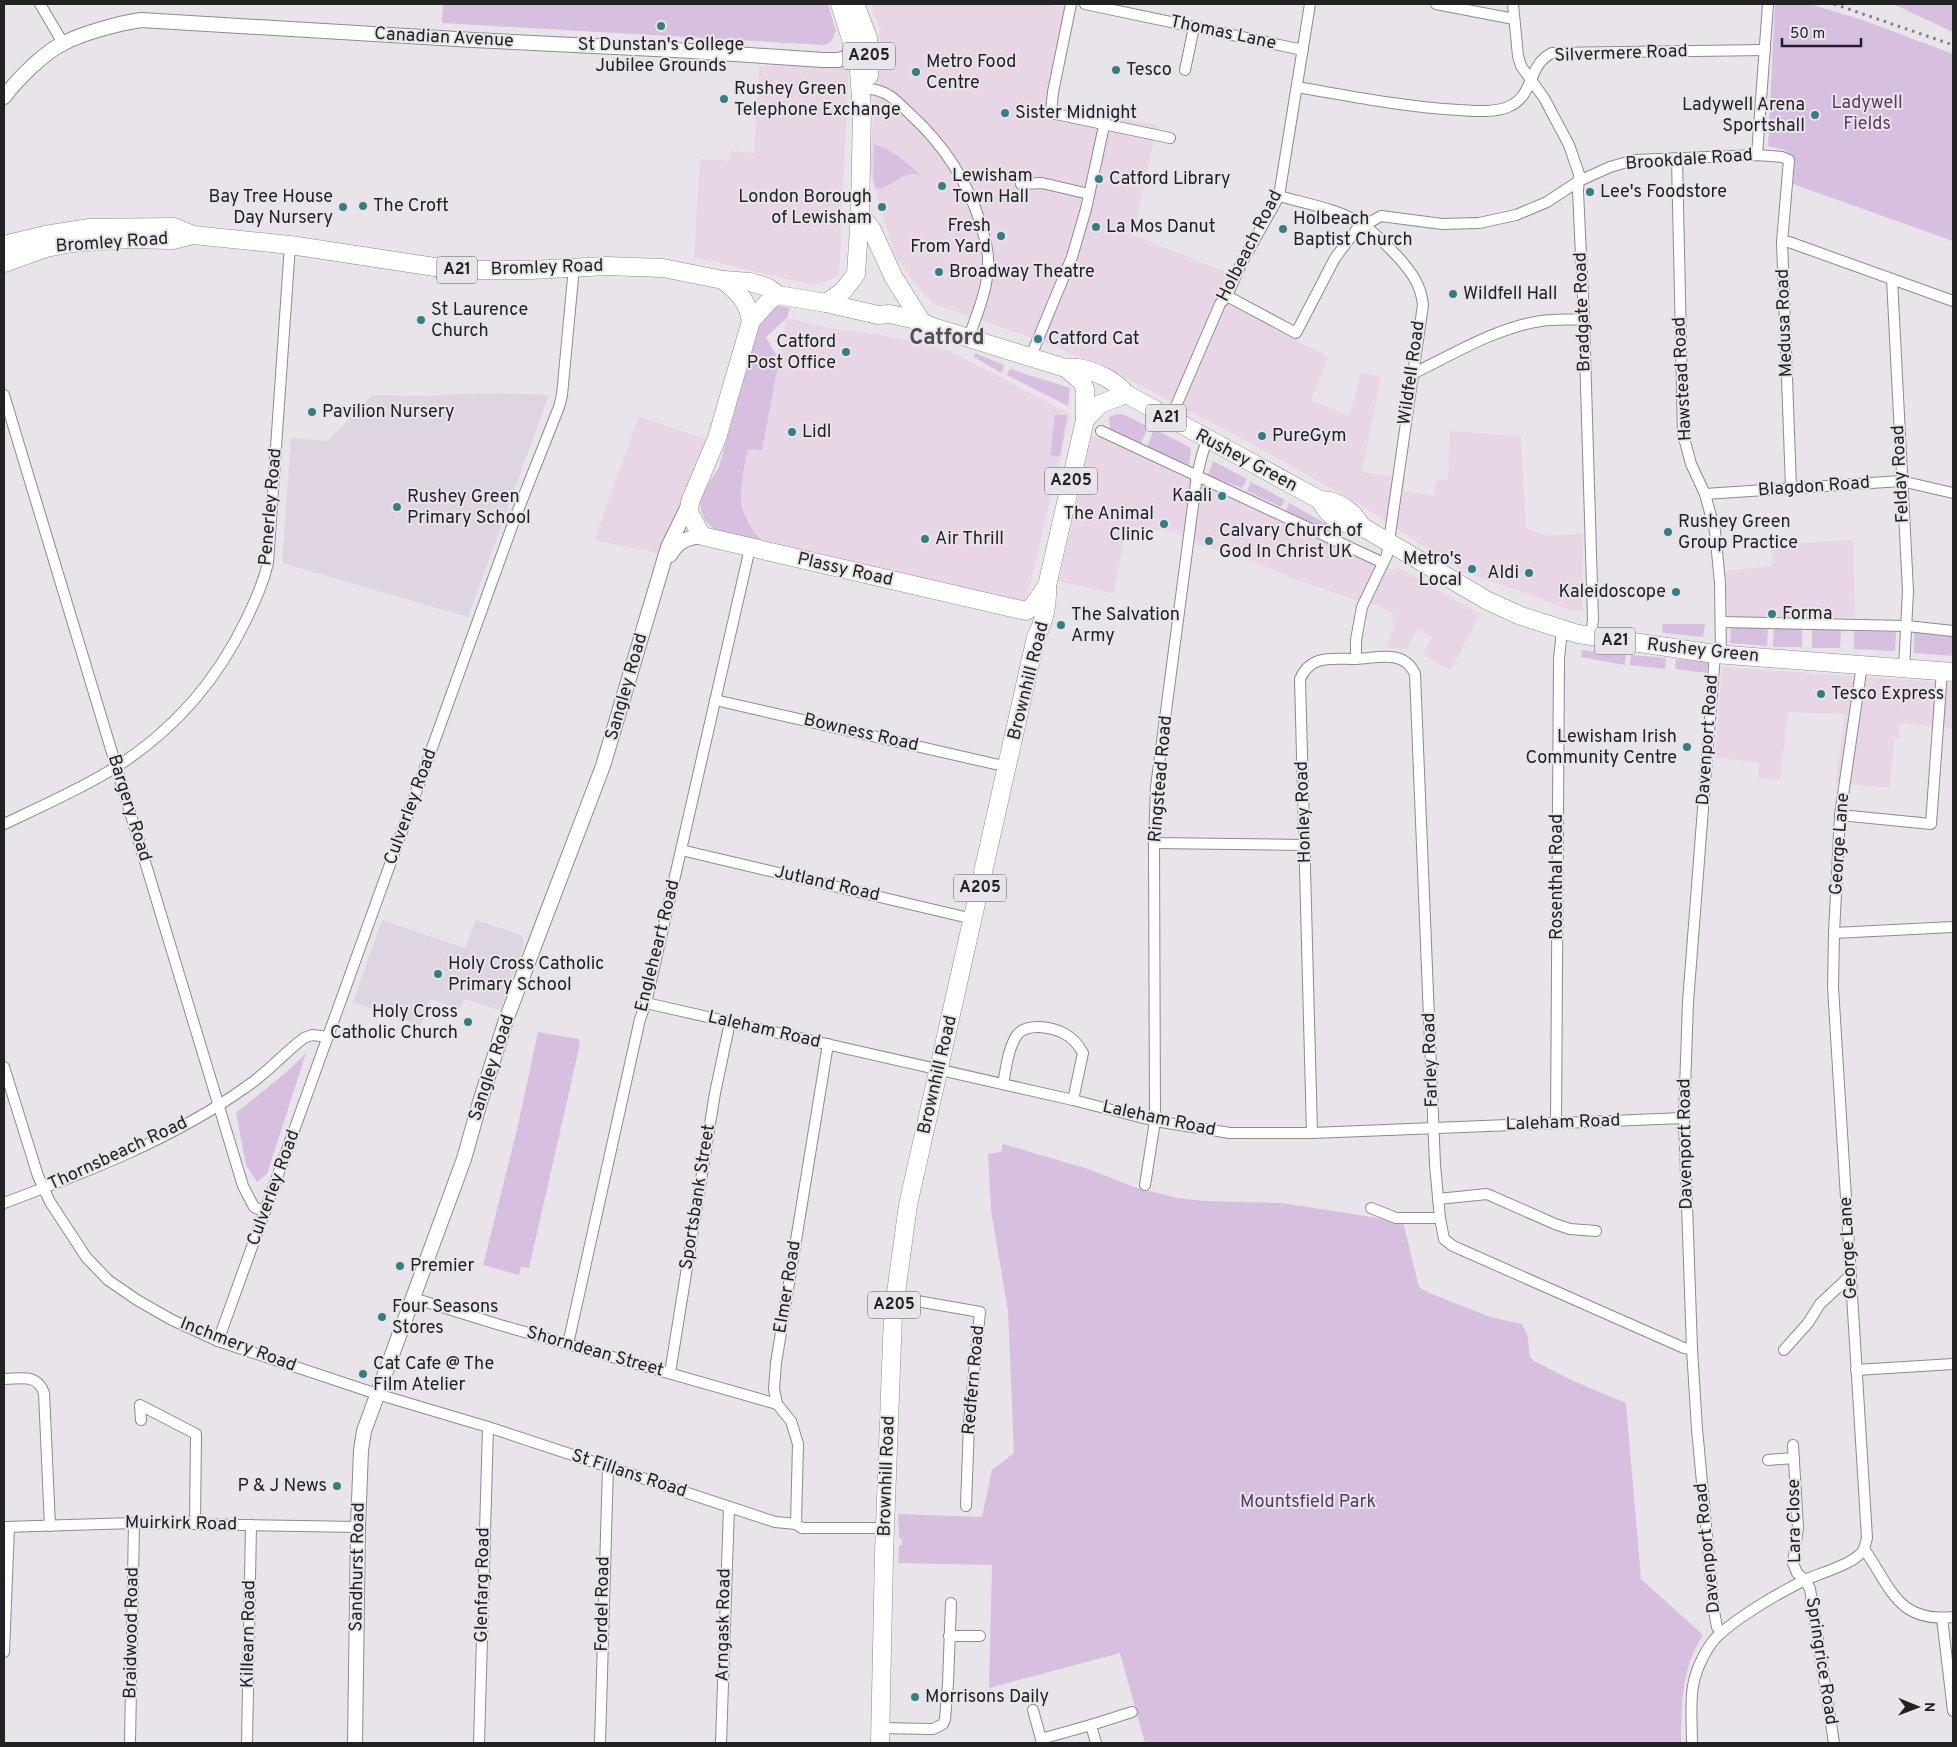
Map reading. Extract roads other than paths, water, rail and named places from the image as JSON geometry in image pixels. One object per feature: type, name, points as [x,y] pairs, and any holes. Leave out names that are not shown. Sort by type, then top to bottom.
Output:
[{"type":"highway","name":"A205","points":[[826,303],[843,291],[856,274],[860,214],[862,110],[856,55],[840,4]]},
{"type":"highway","name":"A205","points":[[855,4],[868,38],[869,89],[862,110]]},
{"type":"highway","points":[[860,214],[872,230],[892,276],[921,321]]},
{"type":"highway","name":"Bromley Road","points":[[4,246],[18,240],[97,228],[174,227],[193,235],[290,245],[455,270],[530,270],[638,266],[663,268],[722,280],[750,282],[767,287],[778,295]]},
{"type":"highway","name":"Bromley Road","points":[[4,262],[46,248],[72,243],[127,239],[173,240],[193,235]]},
{"type":"highway","name":"Bromley Road","points":[[722,280],[739,292],[748,306],[751,321]]},
{"type":"highway","name":"Rushey Green","points":[[778,295],[826,303],[878,315],[890,314],[921,321],[930,326],[1066,368],[1082,368],[1104,377],[1120,386],[1126,394],[1170,420],[1320,500],[1326,512],[1347,526],[1361,526],[1488,601],[1521,616],[1562,630],[1591,637],[1718,655],[1862,665]]},
{"type":"highway","name":"Sangley Road","points":[[690,502],[717,438],[751,321],[768,302],[778,295]]},
{"type":"highway","name":"Brownhill Road","points":[[880,1736],[885,1528],[894,1297],[908,1205],[1036,637],[1043,625],[1047,608],[1047,586],[1085,420],[1085,389],[1082,382],[1066,368]]},
{"type":"highway","name":"A21","points":[[1085,420],[1100,404],[1126,394]]},
{"type":"highway","points":[[690,502],[689,513],[702,536]]},
{"type":"highway","name":"Plassy Road","points":[[702,536],[1026,611]]},
{"type":"highway","name":"A205","points":[[1026,611],[1033,606],[1047,586]]},
{"type":"highway","points":[[1026,611],[1036,637]]},
{"type":"highway","name":"A21","points":[[1862,665],[1948,671]]},
{"type":"street","points":[[40,4],[63,43]]},
{"type":"street","points":[[855,4],[860,41],[856,55]]},
{"type":"street","points":[[1071,4],[1050,111],[1053,114],[1086,122],[1170,138]]},
{"type":"street","name":"Thomas Lane","points":[[1085,4],[1303,50]]},
{"type":"street","name":"Holbeach Road","points":[[1170,420],[1220,304],[1227,296],[1241,264],[1279,196],[1310,4]]},
{"type":"street","points":[[1436,4],[1514,19]]},
{"type":"street","name":"Bradgate Road","points":[[1513,4],[1519,61],[1544,98],[1569,145],[1579,174],[1593,619],[1591,637]]},
{"type":"street","points":[[1757,155],[1768,4]]},
{"type":"street","name":"Canadian Avenue","points":[[4,97],[14,83],[63,43],[123,23],[141,20],[823,60],[838,60],[856,55]]},
{"type":"street","points":[[1185,70],[1194,27]]},
{"type":"street","name":"Silvermere Road","points":[[1297,87],[1438,109],[1491,111],[1508,107],[1522,98],[1534,71],[1542,60],[1552,53],[1765,50]]},
{"type":"street","points":[[869,89],[879,89],[890,95],[926,129],[950,159],[974,204],[987,244],[988,259],[984,294],[969,337]]},
{"type":"street","points":[[1031,356],[1072,257],[1089,194],[1104,126]]},
{"type":"street","name":"Brookdale Road","points":[[1363,225],[1381,216],[1442,224],[1479,223],[1516,215],[1547,202],[1579,181],[1634,160],[1757,155],[1782,157],[1789,160]]},
{"type":"street","name":"Hawstead Road","points":[[1676,158],[1683,434],[1691,464],[1705,494],[1715,531],[1721,622],[1718,655]]},
{"type":"street","name":"Medusa Road","points":[[1789,160],[1782,242],[1790,487]]},
{"type":"street","points":[[1021,184],[1042,183],[1089,194]]},
{"type":"street","points":[[1227,296],[1296,332],[1335,258],[1356,230],[1363,225],[1337,212],[1279,196]]},
{"type":"street","name":"Wildfell Road","points":[[1363,225],[1387,245],[1406,267],[1419,285],[1423,305],[1388,543]]},
{"type":"street","points":[[1782,242],[1789,242],[1953,301]]},
{"type":"street","name":"Penerley Road","points":[[4,824],[116,767],[170,725],[208,683],[236,641],[264,581],[270,546],[290,245]]},
{"type":"street","name":"Culverley Road","points":[[218,1341],[514,518],[559,406],[565,372],[574,267]]},
{"type":"street","name":"Felday Road","points":[[1892,279],[1908,591],[1904,668]]},
{"type":"street","points":[[1412,374],[1468,346],[1514,327],[1542,321],[1584,319]]},
{"type":"street","name":"Bargery Road","points":[[4,395],[242,1186],[254,1207],[265,1212]]},
{"type":"street","name":"Rushey Green","points":[[1101,431],[1377,560]]},
{"type":"street","name":"Ringstead Road","points":[[1145,1185],[1154,1121],[1154,843],[1156,787],[1198,475],[1207,440]]},
{"type":"street","name":"Blagdon Road","points":[[1705,494],[1901,481],[1953,493]]},
{"type":"street","name":"Sangley Road","points":[[377,1394],[464,1159],[506,1020],[603,766],[668,547],[690,502]]},
{"type":"street","name":"Sangley Road","points":[[661,571],[676,545],[685,538],[702,536]]},
{"type":"street","points":[[1356,659],[1356,640],[1362,607],[1387,556],[1388,543]]},
{"type":"street","name":"Engleheart Road","points":[[568,1344],[605,1172],[750,548]]},
{"type":"street","name":"Rushey Green","points":[[1721,622],[1907,626],[1953,631]]},
{"type":"street","name":"Rosenthal Road","points":[[1556,1124],[1559,659],[1562,630]]},
{"type":"street","name":"Davenport Road","points":[[1718,655],[1688,1002],[1684,1118],[1692,1349],[1697,1429],[1714,1611],[1717,1627],[1721,1632]]},
{"type":"street","name":"Farley Road","points":[[1356,659],[1397,658],[1405,660],[1415,674],[1434,1128],[1438,1200],[1444,1239],[1453,1246],[1675,1345],[1692,1349]]},
{"type":"street","name":"Honley Road","points":[[1312,1133],[1300,679],[1304,668],[1314,662],[1324,659],[1356,659]]},
{"type":"street","name":"George Lane","points":[[1862,665],[1840,815],[1834,933],[1834,1000],[1867,1538],[1864,1549]]},
{"type":"street","points":[[1840,815],[1931,824],[1941,689],[1948,671]]},
{"type":"street","name":"Bowness Road","points":[[715,700],[1008,767]]},
{"type":"street","points":[[1154,843],[1305,845]]},
{"type":"street","name":"Jutland Road","points":[[681,850],[973,919]]},
{"type":"street","points":[[1834,933],[1953,927]]},
{"type":"street","name":"Laleham Road","points":[[646,1002],[1074,1100],[1154,1121],[1230,1134],[1312,1133],[1684,1118]]},
{"type":"street","name":"Sportsbank Street","points":[[670,1373],[715,1093],[730,1022]]},
{"type":"street","points":[[1003,1084],[1013,1043],[1018,1034],[1030,1026],[1047,1028],[1064,1033],[1071,1038],[1083,1054],[1074,1100]]},
{"type":"street","name":"Thornsbeach Road","points":[[4,1203],[157,1140],[247,1087],[304,1038],[312,1035],[328,1037]]},
{"type":"street","name":"Elmer Road","points":[[777,1404],[774,1389],[776,1363],[828,1044]]},
{"type":"street","name":"Inchmery Road","points":[[4,1067],[38,1176],[67,1230],[86,1257],[108,1280],[165,1316],[218,1341],[377,1394]]},
{"type":"street","points":[[1438,1200],[1487,1194],[1555,1224],[1570,1229],[1596,1231]]},
{"type":"street","points":[[1371,1208],[1396,1218],[1440,1218]]},
{"type":"street","points":[[1784,1350],[1808,1323],[1820,1304],[1850,1276]]},
{"type":"street","name":"Redfern Road","points":[[894,1297],[980,1312],[969,1423],[966,1506]]},
{"type":"street","name":"Shorndean Street","points":[[413,1298],[474,1318],[777,1404]]},
{"type":"street","points":[[1856,1370],[1953,1364]]},
{"type":"street","points":[[4,1379],[29,1378],[36,1380],[41,1385],[44,1393],[50,1526]]},
{"type":"street","name":"St Fillans Road","points":[[377,1394],[608,1466],[775,1522],[796,1524],[802,1528],[885,1528]]},
{"type":"street","name":"Sandhurst Road","points":[[355,1743],[361,1444],[377,1394]]},
{"type":"street","points":[[777,1404],[791,1421],[798,1444],[796,1524]]},
{"type":"street","points":[[141,1420],[140,1405],[196,1434],[195,1524]]},
{"type":"street","name":"Glenfarg Road","points":[[479,1743],[488,1428]]},
{"type":"street","name":"Lara Close","points":[[1793,1445],[1798,1528],[1793,1563],[1797,1573],[1805,1580]]},
{"type":"street","name":"Lara Close","points":[[1768,1460],[1794,1458]]},
{"type":"street","name":"Fordel Road","points":[[600,1743],[608,1466]]},
{"type":"street","name":"Arngask Road","points":[[722,1743],[729,1507]]},
{"type":"street","name":"Muirkirk Road","points":[[6,1527],[134,1523],[358,1527]]},
{"type":"street","name":"Braidwood Road","points":[[130,1743],[134,1523]]},
{"type":"street","name":"Killearn Road","points":[[247,1743],[251,1525]]},
{"type":"street","points":[[4,1652],[6,1527]]},
{"type":"street","points":[[1692,1743],[1693,1686],[1702,1661],[1721,1632],[1767,1601],[1805,1580],[1859,1555],[1864,1549],[1889,1591],[1904,1607],[1917,1614],[1948,1617],[1953,1711]]},
{"type":"street","name":"Springrice Road","points":[[1805,1580],[1810,1589],[1834,1743]]},
{"type":"street","points":[[880,1736],[933,1729],[943,1724],[947,1701],[951,1603]]},
{"type":"street","points":[[949,1636],[980,1636]]},
{"type":"street","points":[[1033,1710],[1042,1741],[1132,1712]]},
{"type":"street","points":[[1091,1725],[1096,1743]]},
{"type":"railway","points":[[1834,4],[1953,45]]},
{"type":"place","name":"St Dunstan's College Jubilee Grounds","points":[[661,26]]},
{"type":"place","name":"Tesco","points":[[1116,70]]},
{"type":"place","name":"Metro Food Centre","points":[[916,72]]},
{"type":"place","name":"Rushey Green Telephone Exchange","points":[[724,99]]},
{"type":"place","name":"Sister Midnight","points":[[1005,113]]},
{"type":"place","name":"Ladywell Arena Sportshall","points":[[1815,115]]},
{"type":"place","name":"Catford Library","points":[[1099,179]]},
{"type":"place","name":"Lewisham Town Hall","points":[[942,186]]},
{"type":"place","name":"Lee's Foodstore","points":[[1590,192]]},
{"type":"place","name":"The Croft","points":[[363,206]]},
{"type":"place","name":"Bay Tree House Day Nursery","points":[[343,207]]},
{"type":"place","name":"London Borough of Lewisham","points":[[882,207]]},
{"type":"place","name":"La Mos Danut","points":[[1096,227]]},
{"type":"place","name":"Holbeach Baptist Church","points":[[1283,229]]},
{"type":"place","name":"Fresh From Yard","points":[[1001,236]]},
{"type":"place","name":"Broadway Theatre","points":[[939,272]]},
{"type":"place","name":"Wildfell Hall","points":[[1453,294]]},
{"type":"place","name":"St Laurence Church","points":[[421,320]]},
{"type":"place","name":"Catford Cat","points":[[1038,339]]},
{"type":"place","name":"Catford Post Office","points":[[846,352]]},
{"type":"place","name":"Pavilion Nursery","points":[[312,412]]},
{"type":"place","name":"Lidl","points":[[792,432]]},
{"type":"place","name":"PureGym","points":[[1262,436]]},
{"type":"place","name":"Kaali","points":[[1222,496]]},
{"type":"place","name":"Rushey Green Primary School","points":[[397,507]]},
{"type":"place","name":"The Animal Clinic","points":[[1164,524]]},
{"type":"place","name":"Rushey Green Group Practice","points":[[1668,532]]},
{"type":"place","name":"Air Thrill","points":[[925,539]]},
{"type":"place","name":"Calvary Church of God In Christ UK","points":[[1209,541]]},
{"type":"place","name":"Metro's Local","points":[[1472,569]]},
{"type":"place","name":"Aldi","points":[[1529,573]]},
{"type":"place","name":"Kaleidoscope","points":[[1676,592]]},
{"type":"place","name":"Forma","points":[[1772,614]]},
{"type":"place","name":"The Salvation Army","points":[[1061,625]]},
{"type":"place","name":"Tesco Express","points":[[1821,694]]},
{"type":"place","name":"Lewisham Irish Community Centre","points":[[1687,747]]},
{"type":"place","name":"Holy Cross Catholic Primary School","points":[[438,974]]},
{"type":"place","name":"Holy Cross Catholic Church","points":[[468,1022]]},
{"type":"place","name":"Premier","points":[[400,1266]]},
{"type":"place","name":"Four Seasons Stores","points":[[382,1317]]},
{"type":"place","name":"Cat Cafe @ The Film Atelier","points":[[363,1374]]},
{"type":"place","name":"P & J News","points":[[337,1486]]},
{"type":"place","name":"Morrisons Daily","points":[[915,1697]]},
{"type":"district","name":"Catford","points":[[947,338]]},
{"type":"park label","name":"Ladywell Fields","points":[[1867,113]]},
{"type":"park label","name":"Mountsfield Park","points":[[1308,1502]]}]
